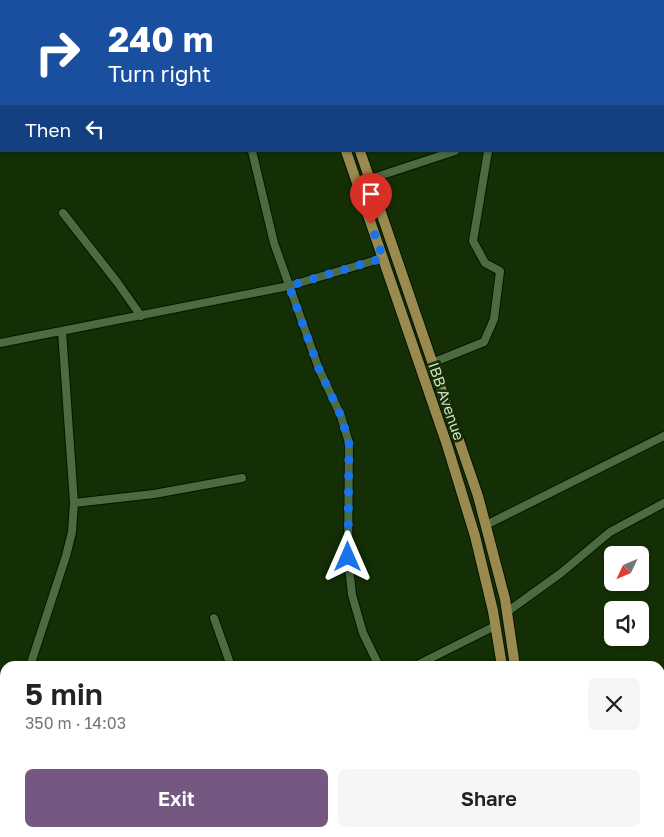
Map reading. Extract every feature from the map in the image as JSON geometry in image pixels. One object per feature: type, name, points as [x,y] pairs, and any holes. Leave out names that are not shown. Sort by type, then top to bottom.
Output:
[{"type":"main road","name":"IBB Avenue","points":[[346,152],[475,536],[501,661]]},
{"type":"main road","points":[[360,152],[486,525],[507,612],[514,661]]},
{"type":"street","points":[[252,152],[274,243],[319,369],[341,416],[349,443],[348,557],[352,595],[363,633],[377,661]]},
{"type":"street","points":[[370,179],[452,152]]},
{"type":"street","points":[[432,362],[484,342],[494,319],[500,272],[485,263],[473,241],[488,152]]},
{"type":"street","points":[[63,213],[141,316]]},
{"type":"street","points":[[0,343],[289,286],[383,258]]},
{"type":"street","points":[[32,661],[72,532],[74,504],[62,331]]},
{"type":"street","points":[[486,525],[664,436]]},
{"type":"street","points":[[74,504],[154,494],[242,478]]},
{"type":"street","points":[[507,612],[561,573],[610,532],[664,503]]},
{"type":"street","points":[[214,618],[229,661]]},
{"type":"street","points":[[425,661],[495,626]]},
{"type":"route","points":[[348,557],[349,443],[341,416],[319,369],[289,286],[383,258],[371,224]]}]
